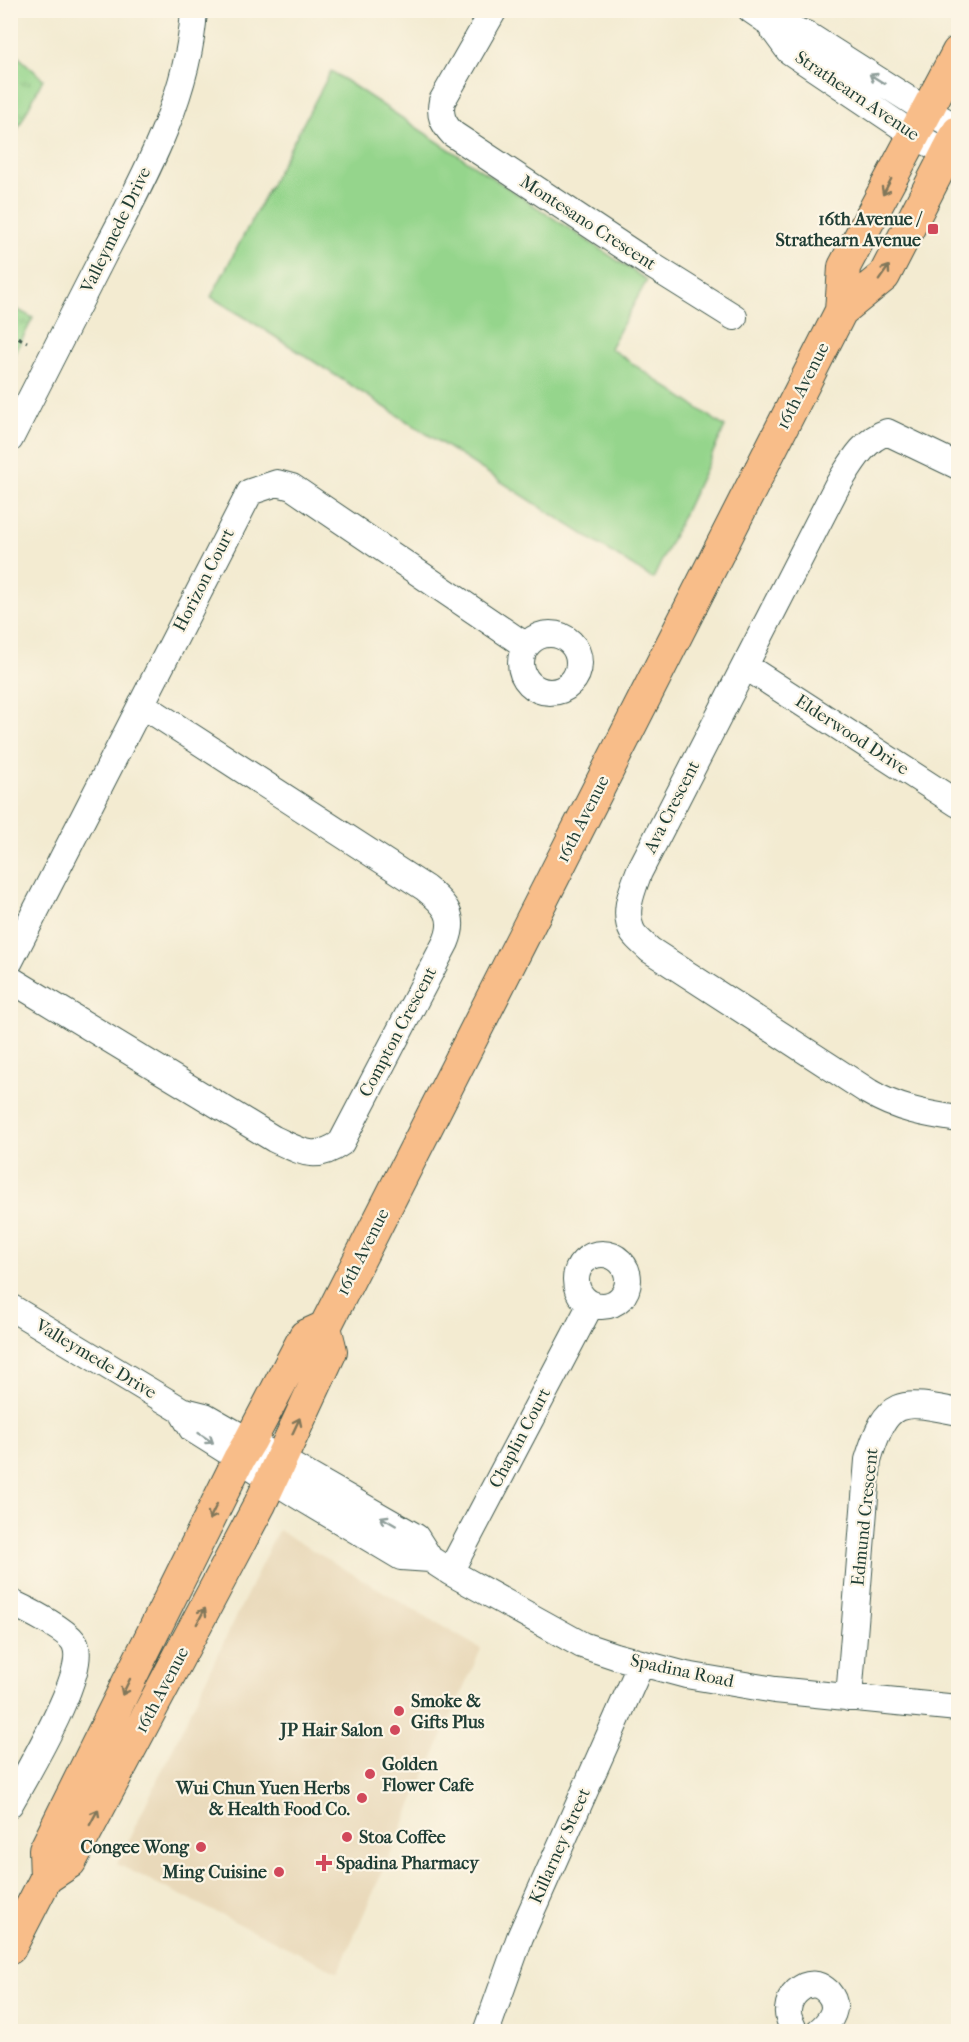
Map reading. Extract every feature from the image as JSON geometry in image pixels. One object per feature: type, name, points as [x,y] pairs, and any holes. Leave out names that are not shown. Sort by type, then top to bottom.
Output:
[{"type":"main road","name":"16th Avenue","points":[[46,1878],[45,1850],[244,1450],[304,1336],[325,1327],[841,311],[844,267],[958,51]]},
{"type":"main road","name":"16th Avenue","points":[[841,311],[884,276],[956,143]]},
{"type":"main road","name":"16th Avenue","points":[[10,1948],[46,1878],[70,1862],[261,1504],[331,1351],[325,1327]]},
{"type":"street","name":"Valleymede Drive","points":[[10,439],[142,180],[165,128],[183,76],[193,30],[194,10]]},
{"type":"street","name":"Montesano Crescent","points":[[494,10],[442,101],[440,110],[445,127],[734,317]]},
{"type":"street","name":"Strathearn Avenue","points":[[759,16],[806,34],[920,123],[956,143]]},
{"type":"street","name":"Ava Crescent","points":[[958,466],[887,432],[876,436],[863,449],[837,486],[639,872],[630,896],[628,917],[633,933],[650,950],[888,1103],[910,1111],[958,1119]]},
{"type":"street","name":"Horizon Court","points":[[10,961],[249,492],[277,483],[292,487],[322,505],[526,646]]},
{"type":"street","name":"Elderwood Drive","points":[[745,666],[958,804]]},
{"type":"street","name":"Compton Crescent","points":[[10,979],[274,1139],[308,1154],[328,1152],[341,1143],[446,942],[451,930],[449,916],[442,901],[141,704]]},
{"type":"street","name":"Chaplin Court","points":[[440,1566],[591,1304]]},
{"type":"street","name":"Valleymede Drive","points":[[10,1307],[181,1410],[192,1429],[244,1450]]},
{"type":"street","name":"Edmund Crescent","points":[[849,1698],[868,1460],[876,1434],[891,1412],[906,1404],[924,1404],[958,1412]]},
{"type":"street","name":"Spadina Road","points":[[244,1450],[401,1557],[440,1566],[582,1645],[641,1664],[686,1675],[764,1688],[958,1708]]},
{"type":"street","points":[[10,1602],[63,1631],[74,1642],[78,1653],[69,1692],[10,1804]]},
{"type":"street","name":"Killarney Street","points":[[486,2031],[520,1937],[641,1664]]},
{"type":"street","points":[[795,2031],[788,2011],[790,2002],[796,1992],[815,1984],[824,1988],[831,1995],[835,2011],[831,2019],[818,2031]]},
{"type":"path","points":[[10,333],[27,342]]},
{"type":"shaded area","points":[[278,1530],[481,1649],[338,1972],[117,1864]]},
{"type":"green space","points":[[11,50],[43,79],[11,142]]},
{"type":"green space","points":[[331,71],[647,280],[610,348],[725,427],[653,579],[211,297]]},
{"type":"green space","points":[[11,306],[33,318],[11,361]]},
{"type":"place","name":"16th Avenue / Strathearn Avenue","points":[[933,229]]},
{"type":"place","name":"Smoke & Gifts Plus","points":[[399,1711]]},
{"type":"place","name":"JP Hair Salon","points":[[395,1730]]},
{"type":"place","name":"Golden Flower Cafe","points":[[370,1774]]},
{"type":"place","name":"Wui Chun Yuen Herbs & Health Food Co.","points":[[362,1798]]},
{"type":"place","name":"Stoa Coffee","points":[[347,1837]]},
{"type":"place","name":"Congee Wong","points":[[201,1847]]},
{"type":"place","name":"Spadina Pharmacy","points":[[324,1863]]},
{"type":"place","name":"Ming Cuisine","points":[[279,1872]]}]
